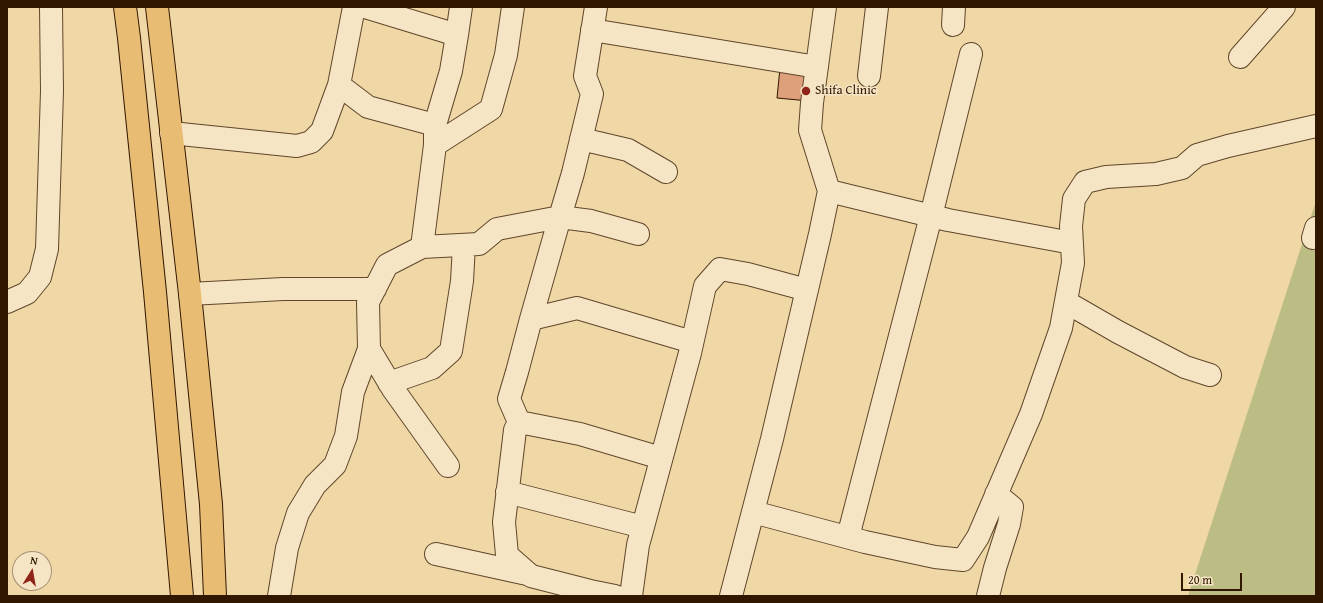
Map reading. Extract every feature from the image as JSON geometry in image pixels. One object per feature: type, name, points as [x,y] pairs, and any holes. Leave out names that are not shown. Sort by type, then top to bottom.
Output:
[{"type":"main road","points":[[125,7],[155,292],[182,596]]},
{"type":"main road","points":[[157,7],[190,294],[211,504],[215,596]]},
{"type":"street","points":[[7,302],[27,293],[40,277],[48,249],[52,91],[51,7]]},
{"type":"street","points":[[171,133],[297,146],[311,142],[322,131],[339,85],[354,7]]},
{"type":"street","points":[[365,7],[458,35]]},
{"type":"street","points":[[422,247],[435,135],[451,71],[458,35],[461,7]]},
{"type":"street","points":[[339,85],[368,107],[435,135],[491,109],[506,55],[513,7]]},
{"type":"street","points":[[519,422],[509,399],[560,217],[592,94],[585,76],[596,7]]},
{"type":"street","points":[[730,596],[772,439],[829,191],[810,130],[812,103],[825,7]]},
{"type":"street","points":[[869,76],[877,7]]},
{"type":"street","points":[[1240,57],[1284,7]]},
{"type":"street","points":[[592,30],[817,67]]},
{"type":"street","points":[[848,537],[931,216],[971,54]]},
{"type":"street","points":[[753,512],[848,537],[934,557],[963,560],[978,537],[1031,414],[1061,328],[1073,263],[1071,226],[1074,199],[1085,182],[1106,177],[1156,174],[1182,168],[1197,155],[1228,146],[1316,126]]},
{"type":"street","points":[[581,139],[628,150],[666,172]]},
{"type":"street","points":[[829,191],[948,220],[1072,243]]},
{"type":"street","points":[[279,596],[287,548],[298,513],[315,485],[334,465],[346,436],[353,392],[369,349],[368,302],[387,265],[422,247],[479,244],[497,229],[560,217],[591,221],[638,234]]},
{"type":"street","points":[[389,383],[432,368],[451,351],[462,281],[464,245]]},
{"type":"street","points":[[631,596],[638,545],[692,342],[705,286],[720,269],[748,274],[807,290]]},
{"type":"street","points":[[190,294],[284,289],[375,289]]},
{"type":"street","points":[[1066,302],[1118,332],[1185,367],[1210,375]]},
{"type":"street","points":[[531,319],[577,308],[692,342]]},
{"type":"street","points":[[369,349],[389,383],[448,466]]},
{"type":"street","points":[[519,422],[580,434],[661,458]]},
{"type":"street","points":[[519,422],[515,430],[504,522],[507,555],[531,576]]},
{"type":"street","points":[[507,492],[643,526]]},
{"type":"street","points":[[988,596],[1009,524],[1012,507],[996,494]]},
{"type":"street","points":[[436,554],[531,576],[590,592],[615,596]]},
{"type":"green space","points":[[1316,201],[1316,596],[1188,596]]},
{"type":"building","points":[[780,68],[811,71],[809,101],[777,98]]},
{"type":"place","name":"Shifa Clinic","points":[[806,91]]}]
